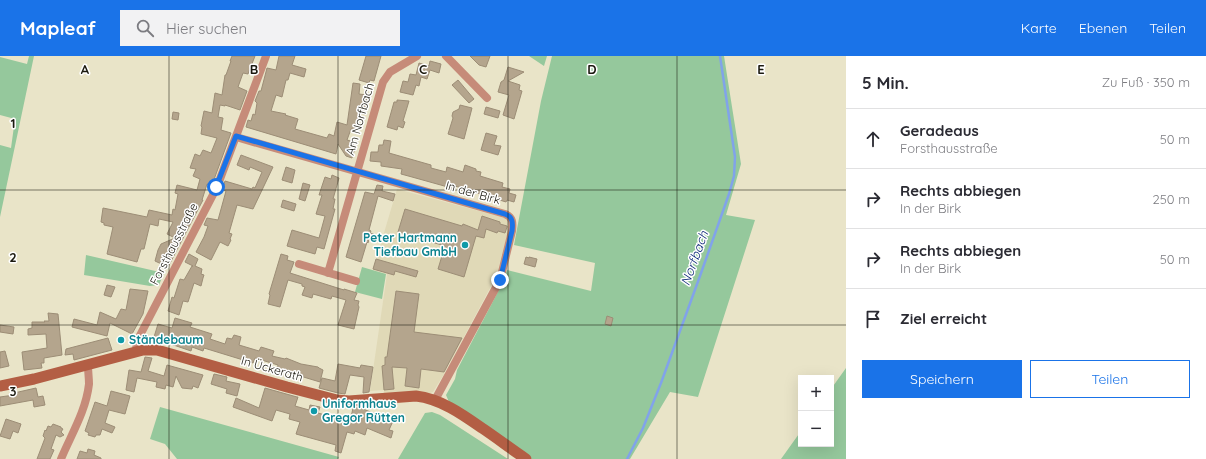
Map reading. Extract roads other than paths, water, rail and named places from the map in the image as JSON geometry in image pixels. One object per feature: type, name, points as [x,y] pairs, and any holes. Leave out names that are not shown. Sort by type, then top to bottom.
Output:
[{"type":"main road","name":"In Ückerath","points":[[0,386],[150,349],[163,351],[337,400],[349,401],[416,396],[435,400],[462,414],[526,459]]},
{"type":"street","name":"Forsthausstraße","points":[[137,352],[136,343],[216,187],[266,56]]},
{"type":"street","name":"Am Norfbach","points":[[328,273],[383,82],[390,72],[417,56]]},
{"type":"street","points":[[446,56],[486,98]]},
{"type":"street","name":"In der Birk","points":[[236,136],[505,214],[511,218],[513,223],[512,231],[500,280],[435,400]]},
{"type":"street","points":[[299,264],[356,281]]},
{"type":"street","points":[[61,459],[87,397],[89,382],[88,365]]},
{"type":"waterway","name":"Norfbach","points":[[627,459],[643,428],[661,383],[729,194],[734,176],[735,157],[720,56]]},
{"type":"place","name":"Peter Hartmann Tiefbau GmbH","points":[[465,245]]},
{"type":"place","name":"Ständebaum","points":[[121,340]]},
{"type":"place","name":"Uniformhaus Gregor Rütten","points":[[314,411]]}]
